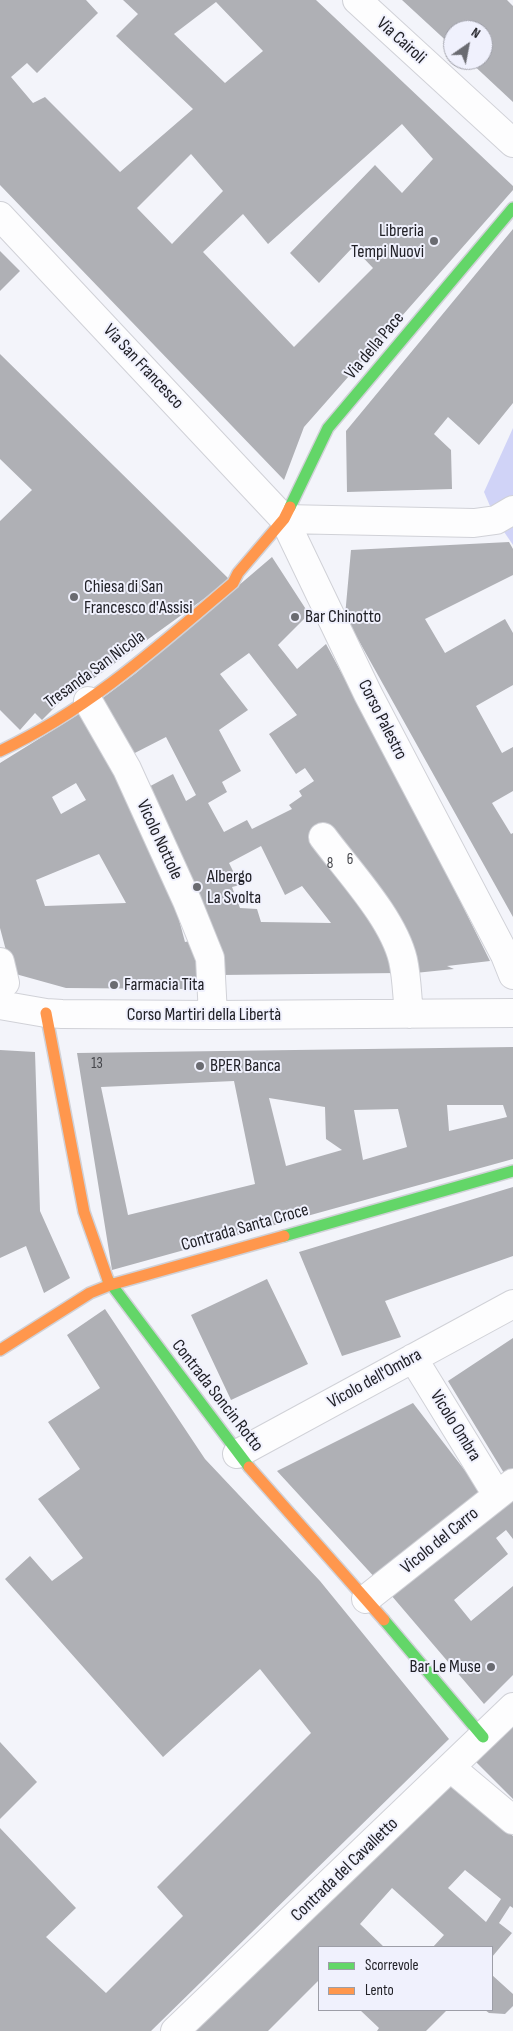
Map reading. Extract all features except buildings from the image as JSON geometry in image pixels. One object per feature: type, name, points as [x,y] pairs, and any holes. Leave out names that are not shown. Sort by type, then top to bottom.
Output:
[{"type":"street","name":"Via Cairoli","points":[[356,0],[513,143]]},
{"type":"street","name":"Via della Pace","points":[[284,519],[328,428],[513,208]]},
{"type":"street","name":"Via San Francesco","points":[[0,216],[284,519]]},
{"type":"street","points":[[284,519],[474,523],[496,520],[513,510]]},
{"type":"street","name":"Tresanda San Nicola","points":[[0,751],[41,730],[88,701],[233,583],[238,572],[284,519]]},
{"type":"street","name":"Corso Palestro","points":[[284,519],[368,694],[506,955],[513,974]]},
{"type":"street","name":"Vicolo Nottole","points":[[88,701],[127,769],[187,901],[210,958],[213,1015]]},
{"type":"street","points":[[324,837],[381,914],[392,934],[403,958],[409,1014]]},
{"type":"street","name":"Corso Martiri della Libertà","points":[[2,984],[46,1013],[213,1015],[513,1013]]},
{"type":"street","name":"Contrada Soncin Rotto","points":[[46,1013],[84,1212],[110,1285],[237,1454],[366,1599],[483,1736]]},
{"type":"street","name":"Contrada Santa Croce","points":[[0,1350],[90,1293],[110,1285],[513,1171]]},
{"type":"street","name":"Vicolo dell'Ombra","points":[[237,1454],[513,1304]]},
{"type":"street","name":"Vicolo Ombra","points":[[413,1358],[505,1489]]},
{"type":"street","name":"Vicolo del Carro","points":[[366,1599],[505,1489]]},
{"type":"street","name":"Contrada del Cavalletto","points":[[176,2031],[452,1768],[513,1707]]},
{"type":"street","points":[[452,1768],[513,1820]]},
{"type":"shaded area","points":[[513,428],[513,545],[496,520],[484,492]]},
{"type":"traffic: fast","points":[[290,507],[328,428],[513,208]]},
{"type":"traffic: fast","points":[[284,1236],[513,1171]]},
{"type":"traffic: fast","points":[[108,1280],[249,1467]]},
{"type":"traffic: fast","points":[[384,1620],[483,1737]]},
{"type":"traffic: slow","points":[[0,751],[32,735],[93,696],[178,630],[233,583],[238,573],[284,519],[290,507]]},
{"type":"traffic: slow","points":[[46,1013],[84,1212],[108,1280]]},
{"type":"traffic: slow","points":[[0,1350],[90,1293],[110,1285],[284,1236]]},
{"type":"traffic: slow","points":[[249,1467],[384,1620]]},
{"type":"place","name":"Libreria Tempi Nuovi","points":[[434,241]]},
{"type":"place","name":"Chiesa di San Francesco d'Assisi","points":[[74,597]]},
{"type":"place","name":"Bar Chinotto","points":[[295,617]]},
{"type":"place","name":"Albergo La Svolta","points":[[197,887]]},
{"type":"place","name":"Farmacia Tita","points":[[114,985]]},
{"type":"place","name":"BPER Banca","points":[[200,1066]]},
{"type":"place","name":"Bar Le Muse","points":[[491,1667]]}]
